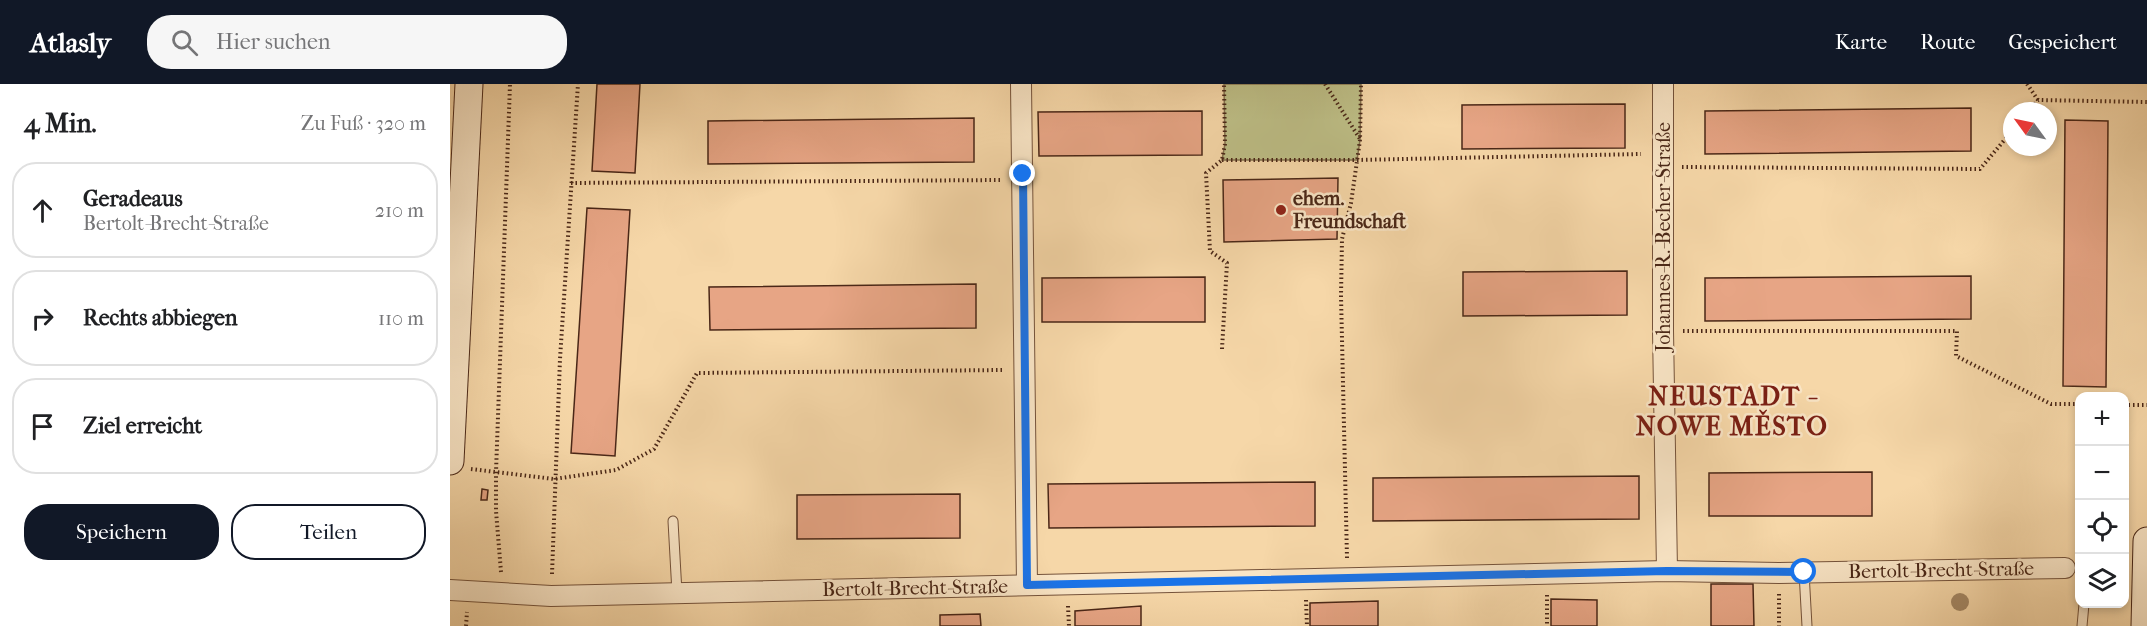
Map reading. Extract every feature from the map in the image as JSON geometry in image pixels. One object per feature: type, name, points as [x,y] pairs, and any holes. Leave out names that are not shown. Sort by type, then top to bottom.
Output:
[{"type":"street","points":[[456,465],[452,393],[469,84]]},
{"type":"street","points":[[1021,84],[1027,585]]},
{"type":"street","name":"Johannes-R.-Becher-Straße","points":[[1663,84],[1663,331],[1667,571]]},
{"type":"street","points":[[2145,626],[2147,541]]},
{"type":"street","name":"Bertolt-Brecht-Straße","points":[[450,590],[551,596],[1667,571],[1779,573],[2068,568]]},
{"type":"lane","points":[[673,521],[677,593]]},
{"type":"lane","points":[[1804,572],[1807,626]]},
{"type":"lane","points":[[2082,626],[2084,608]]},
{"type":"path","points":[[503,594],[495,472],[510,84]]},
{"type":"path","points":[[551,596],[554,480],[578,84]]},
{"type":"path","points":[[1222,160],[1225,144],[1224,84]]},
{"type":"path","points":[[1325,84],[1360,140]]},
{"type":"path","points":[[1347,578],[1341,296],[1342,239],[1360,140],[1361,84]]},
{"type":"path","points":[[2026,84],[2038,100],[2147,102]]},
{"type":"path","points":[[1222,349],[1227,263],[1210,250],[1206,173],[1222,160],[1663,160],[1980,169],[2003,142]]},
{"type":"path","points":[[572,183],[1022,180]]},
{"type":"path","points":[[1663,331],[1957,331],[1956,356],[2051,404],[2075,404]]},
{"type":"path","points":[[456,465],[554,480],[616,471],[654,449],[697,373],[1025,369]]},
{"type":"path","points":[[2129,405],[2147,405]]},
{"type":"path","points":[[1779,573],[1779,626]]},
{"type":"path","points":[[1546,574],[1547,626]]},
{"type":"green space","points":[[1224,84],[1361,84],[1360,140],[1357,160],[1222,160],[1225,144]]},
{"type":"building","points":[[597,84],[640,84],[635,173],[592,171]]},
{"type":"building","points":[[1625,104],[1625,148],[1462,149],[1462,105]]},
{"type":"building","points":[[1971,108],[1971,151],[1705,154],[1705,111]]},
{"type":"building","points":[[1202,111],[1202,155],[1039,156],[1038,112]]},
{"type":"building","points":[[974,118],[974,162],[708,164],[708,121]]},
{"type":"building","points":[[2065,120],[2108,121],[2106,387],[2063,386]]},
{"type":"building","name":"ehem. Freundschaft","points":[[1338,178],[1337,239],[1224,242],[1223,180]]},
{"type":"building","points":[[587,208],[630,210],[615,456],[571,453]]},
{"type":"building","points":[[1627,271],[1627,315],[1463,316],[1463,272]]},
{"type":"building","points":[[1971,276],[1971,319],[1705,321],[1705,278]]},
{"type":"building","points":[[1205,277],[1205,322],[1042,322],[1042,278]]},
{"type":"building","points":[[976,284],[976,328],[710,330],[709,287]]},
{"type":"building","points":[[1872,472],[1872,516],[1709,516],[1709,473]]},
{"type":"building","points":[[1639,476],[1639,519],[1373,521],[1373,478]]},
{"type":"building","points":[[1315,482],[1315,526],[1049,528],[1048,484]]},
{"type":"building","points":[[482,489],[488,490],[487,500],[481,500]]},
{"type":"building","points":[[960,494],[960,538],[797,539],[797,495]]},
{"type":"building","points":[[1711,584],[1753,584],[1754,626],[1711,626]]},
{"type":"building","points":[[1551,599],[1597,600],[1597,626],[1551,626]]},
{"type":"building","points":[[1378,601],[1378,626],[1310,626],[1310,603]]},
{"type":"building","points":[[1141,606],[1141,626],[1075,626],[1075,611]]},
{"type":"building","points":[[980,614],[981,626],[940,626],[940,615]]},
{"type":"place","name":"ehem. Freundschaft","points":[[1281,210]]},
{"type":"district","name":"NEUSTADT - NOWE MĚSTO","points":[[1732,411]]},
{"type":"route","points":[[1023,174],[1027,585],[1667,571],[1804,572]]}]
